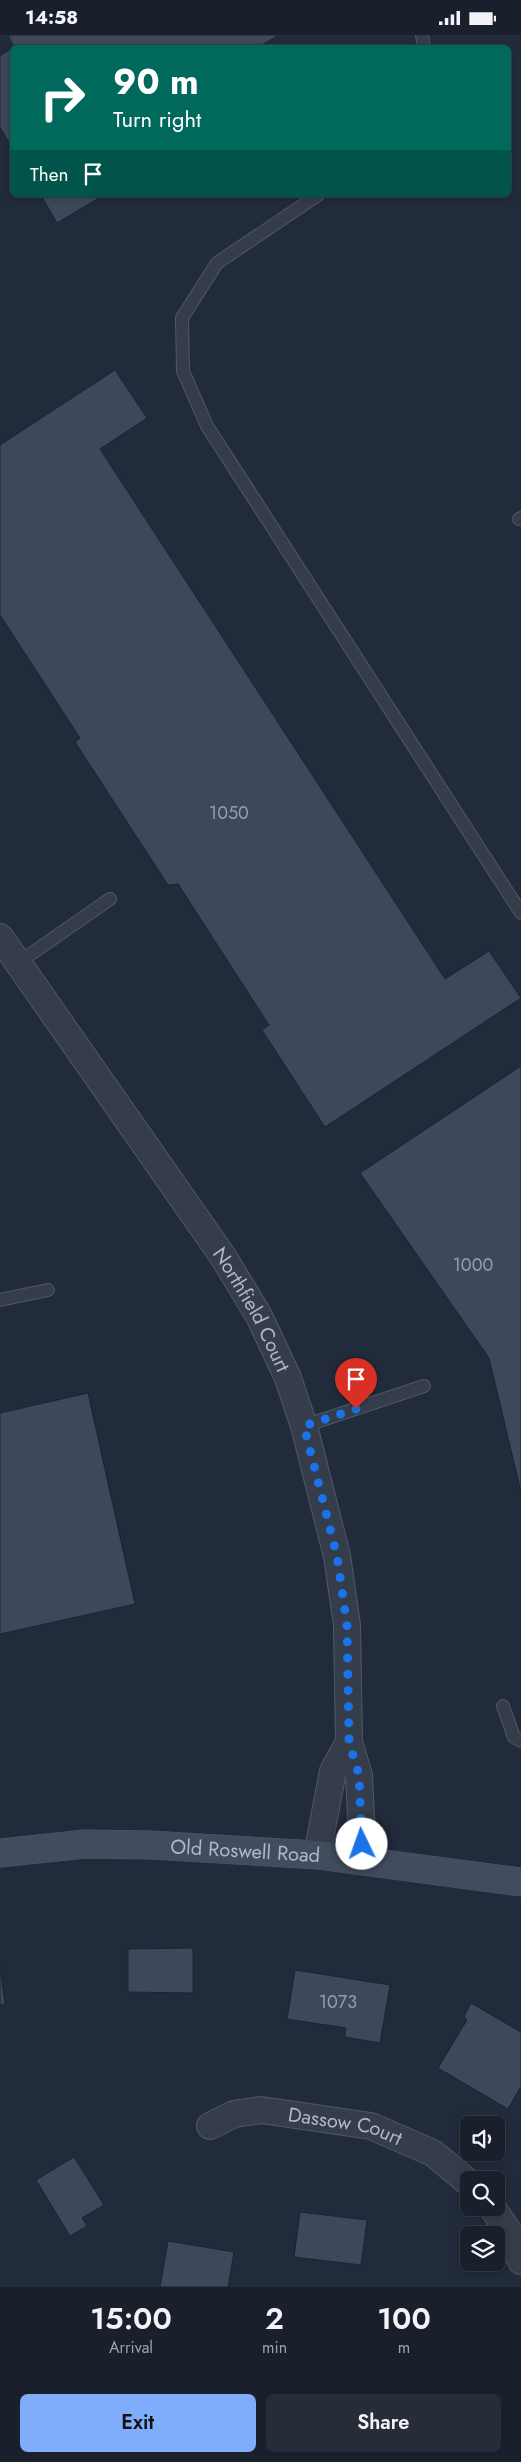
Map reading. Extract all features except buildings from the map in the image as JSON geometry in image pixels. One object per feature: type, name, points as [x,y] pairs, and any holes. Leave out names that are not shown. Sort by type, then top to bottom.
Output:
[{"type":"street","name":"Northfield Court","points":[[0,937],[224,1258],[259,1316],[288,1378],[304,1426],[337,1556],[347,1625],[349,1742],[359,1775],[363,1860]]},
{"type":"street","name":"Northfield Court","points":[[318,1855],[333,1771],[349,1742]]},
{"type":"street","name":"Old Roswell Road","points":[[0,1853],[85,1844],[151,1845],[318,1855],[521,1882]]},
{"type":"street","name":"Dassow Court","points":[[210,2126],[234,2114],[261,2110],[371,2126],[433,2153],[460,2176]]},
{"type":"street","points":[[498,2216],[510,2234],[521,2261]]},
{"type":"lane","points":[[315,197],[217,263],[182,318],[183,371],[207,425],[521,913]]},
{"type":"lane","points":[[18,963],[110,899]]},
{"type":"lane","points":[[0,1300],[48,1290]]},
{"type":"lane","points":[[304,1426],[424,1386]]},
{"type":"lane","points":[[502,1706],[514,1737],[521,1741]]},
{"type":"route","points":[[356,1409],[304,1426],[337,1556],[347,1625],[349,1742],[359,1775],[362,1844]]}]
